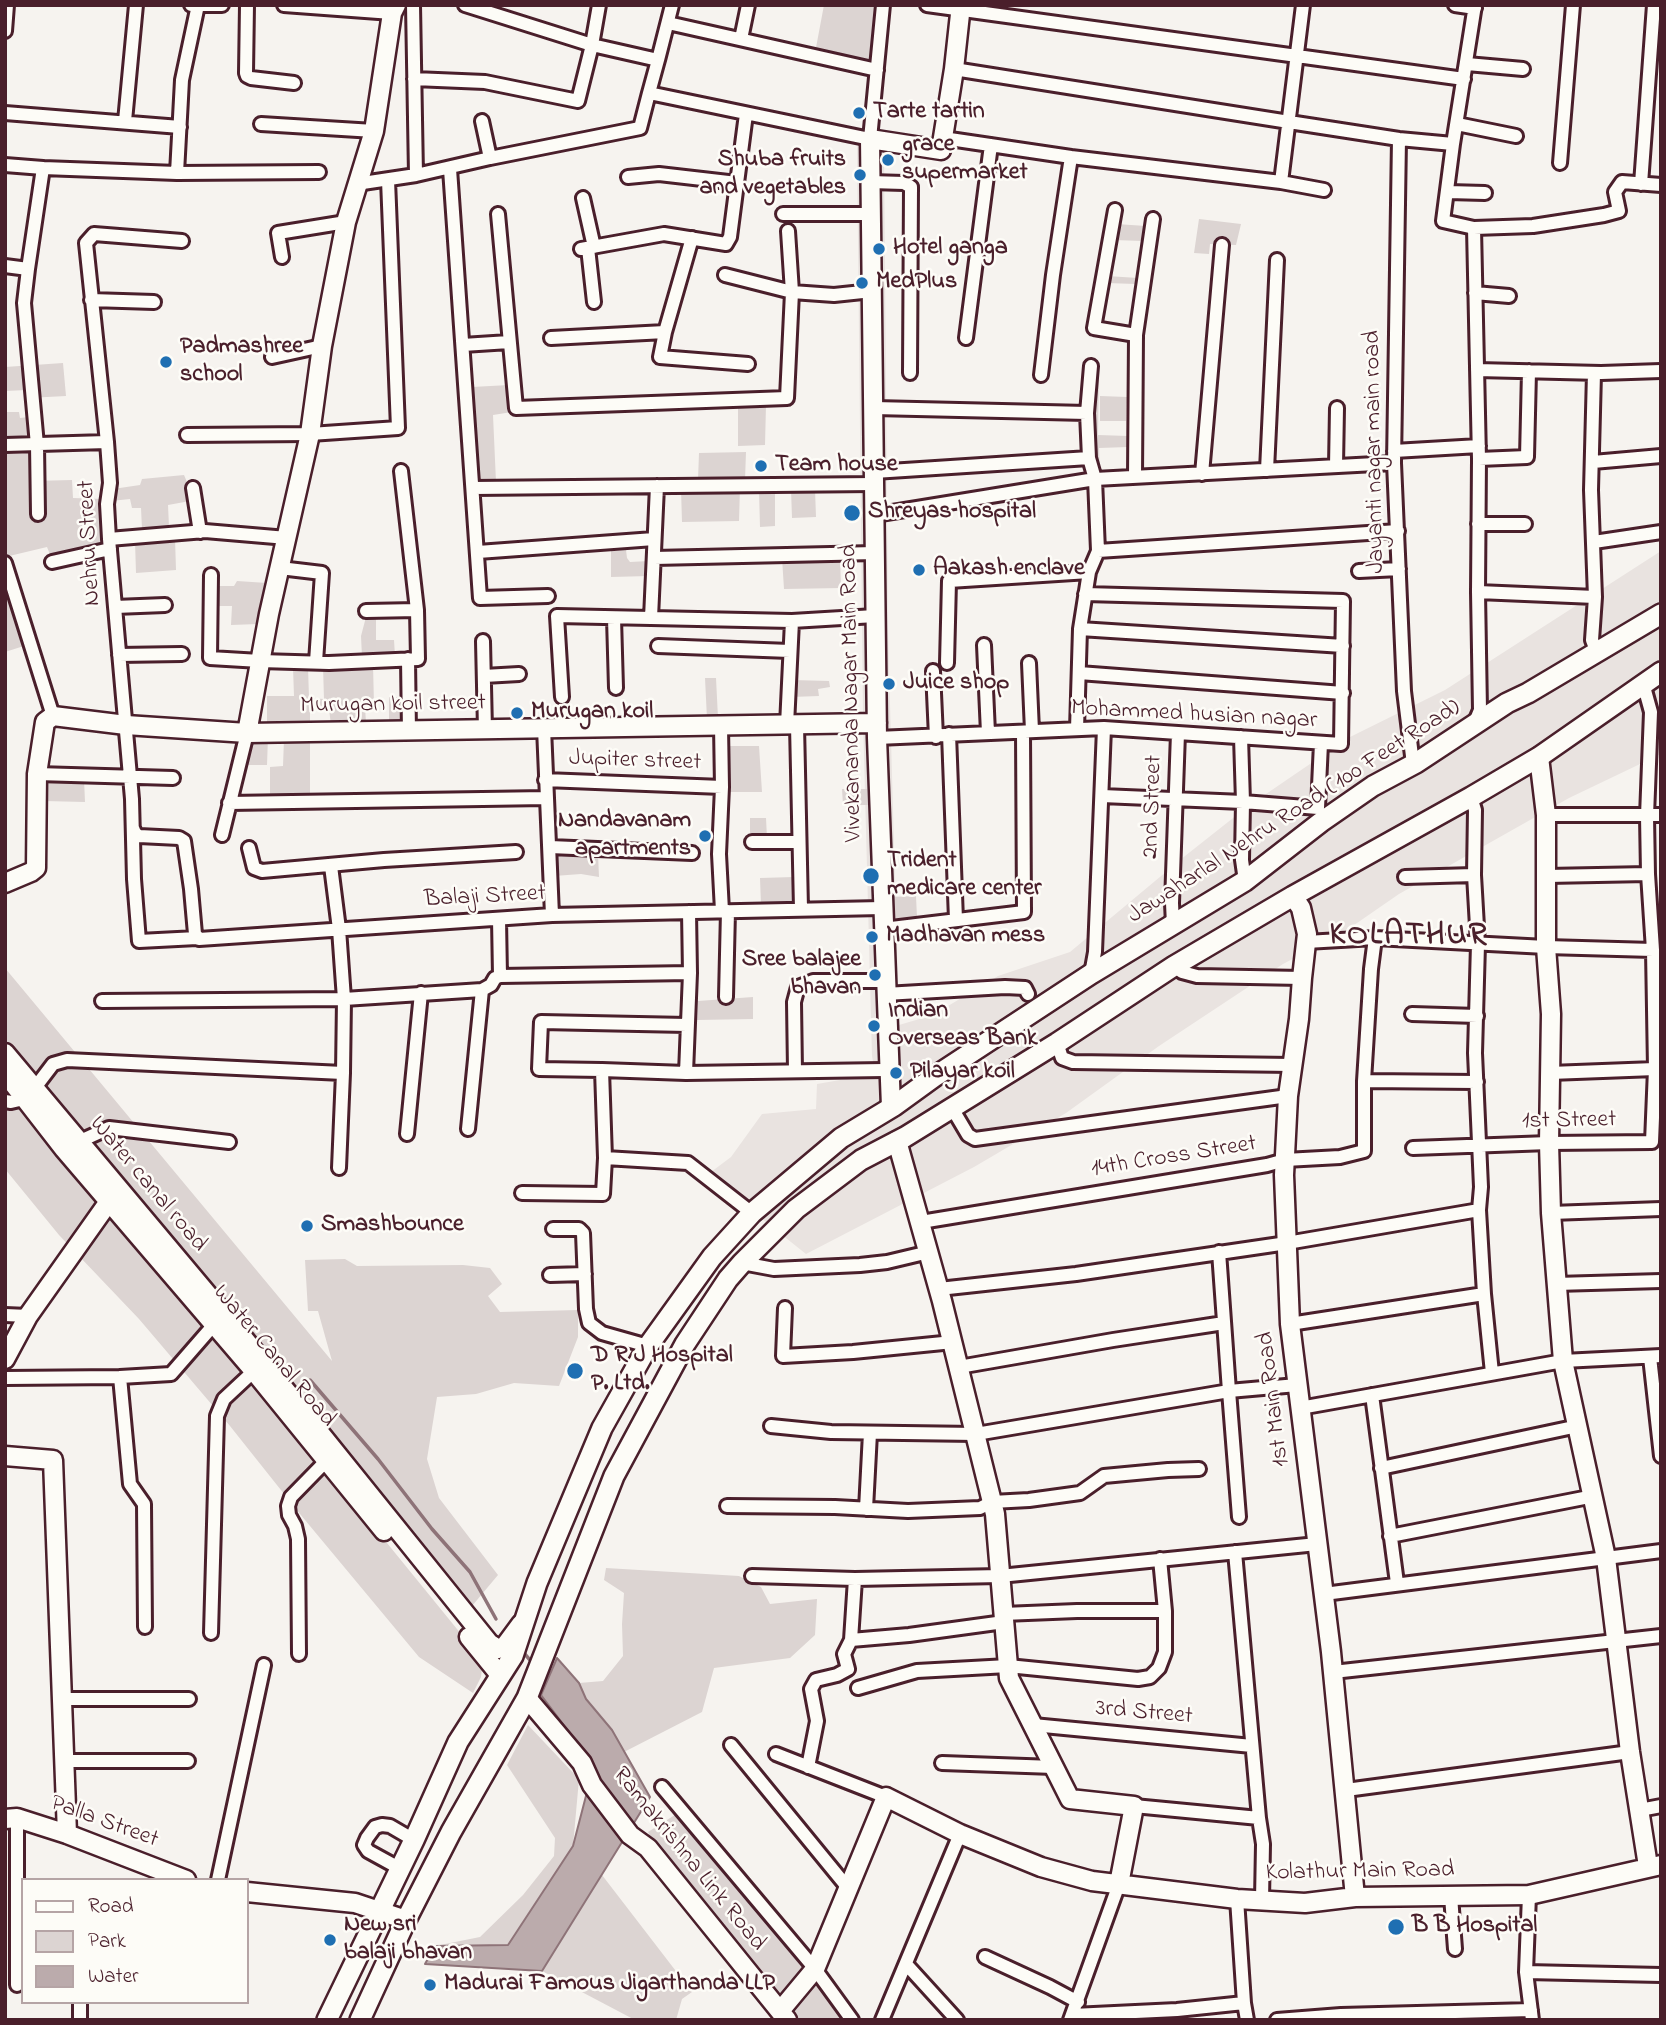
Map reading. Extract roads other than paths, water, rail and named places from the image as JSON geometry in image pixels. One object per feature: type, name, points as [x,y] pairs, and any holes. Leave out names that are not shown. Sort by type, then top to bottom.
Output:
[{"type":"main road","name":"Jawaharlal Nehru Road (100 Feet Road)","points":[[327,2020],[458,1742],[513,1656],[537,1583],[602,1428],[648,1346],[712,1257],[752,1213],[841,1138],[1091,974],[1245,881],[1320,815],[1416,763],[1507,703],[1661,614]]},
{"type":"main road","points":[[360,2020],[406,1920],[451,1832],[527,1698],[614,1476],[685,1344],[728,1279],[742,1263],[796,1209],[861,1160],[897,1141],[1057,1043],[1174,966],[1539,757],[1661,672]]},
{"type":"street","points":[[5,31],[7,5]]},
{"type":"street","points":[[125,121],[136,5]]},
{"type":"street","points":[[191,5],[222,5]]},
{"type":"street","points":[[247,5],[247,76],[293,83]]},
{"type":"street","points":[[222,835],[247,733],[310,434],[322,346],[346,222],[372,138],[394,9],[284,5]]},
{"type":"street","points":[[413,5],[416,175]]},
{"type":"street","points":[[465,5],[592,46],[658,60]]},
{"type":"street","points":[[414,79],[485,82],[578,101],[592,46],[598,5]]},
{"type":"street","points":[[356,184],[450,169],[489,158],[640,128],[672,5]]},
{"type":"street","points":[[741,39],[748,5]]},
{"type":"street","points":[[870,139],[883,5]]},
{"type":"street","points":[[928,5],[961,7],[1464,79]]},
{"type":"street","points":[[1281,182],[1303,5]]},
{"type":"street","points":[[1455,5],[1475,7],[1443,221],[1474,229],[1533,226],[1604,215],[1619,211],[1615,192],[1619,184],[1625,182],[1661,185]]},
{"type":"street","points":[[1560,163],[1573,5]]},
{"type":"street","points":[[1641,184],[1654,5]]},
{"type":"street","points":[[177,173],[184,68],[198,6]]},
{"type":"street","points":[[649,93],[870,139],[941,150],[961,7]]},
{"type":"street","points":[[668,23],[877,70]]},
{"type":"street","points":[[1466,64],[1523,69]]},
{"type":"street","points":[[954,69],[1399,139],[1453,144]]},
{"type":"street","points":[[5,113],[180,127]]},
{"type":"street","points":[[588,248],[664,234],[726,244],[730,237],[746,114]]},
{"type":"street","points":[[482,121],[489,158]]},
{"type":"street","points":[[261,124],[372,138]]},
{"type":"street","points":[[1457,124],[1516,136]]},
{"type":"street","points":[[943,138],[1071,157],[1281,182],[1324,190]]},
{"type":"street","name":"Vivekananda Nagar Main Road","points":[[870,139],[877,731],[886,994]]},
{"type":"street","name":"Jayanti nagar main road","points":[[1399,139],[1394,457],[1404,691],[1412,756],[1416,763]]},
{"type":"street","points":[[967,338],[991,145]]},
{"type":"street","points":[[1041,375],[1071,157]]},
{"type":"street","points":[[5,165],[177,173],[319,172]]},
{"type":"street","points":[[38,514],[37,445],[24,303],[43,168]]},
{"type":"street","points":[[450,169],[480,598],[548,596]]},
{"type":"street","points":[[628,177],[659,174],[737,183]]},
{"type":"street","points":[[187,435],[310,434],[398,428],[388,180]]},
{"type":"street","points":[[870,182],[904,183],[912,187],[910,373]]},
{"type":"street","points":[[1448,192],[1485,193]]},
{"type":"street","points":[[583,198],[594,302]]},
{"type":"street","points":[[1115,210],[1094,328],[1136,335]]},
{"type":"street","points":[[498,214],[516,408],[787,398],[792,292],[788,231]]},
{"type":"street","points":[[783,214],[870,214]]},
{"type":"street","points":[[1135,477],[1136,335],[1153,219]]},
{"type":"street","points":[[282,257],[278,233],[346,222]]},
{"type":"street","points":[[1474,229],[1479,453],[1480,710],[1474,726]]},
{"type":"street","name":"Nehru Street","points":[[181,241],[94,234],[86,243],[107,442],[110,483],[107,504],[109,544],[130,775],[139,941],[197,939]]},
{"type":"street","points":[[692,238],[660,357],[748,365]]},
{"type":"street","points":[[1202,474],[1222,245]]},
{"type":"street","points":[[1268,470],[1277,260]]},
{"type":"street","points":[[5,265],[28,269]]},
{"type":"street","points":[[725,275],[792,292],[834,295],[872,291]]},
{"type":"street","points":[[1475,293],[1509,296]]},
{"type":"street","points":[[91,300],[154,302]]},
{"type":"street","points":[[551,338],[665,332]]},
{"type":"street","points":[[463,345],[509,342]]},
{"type":"street","points":[[272,357],[322,346]]},
{"type":"street","points":[[1077,729],[1080,629],[1089,572],[1098,551],[1095,479],[1090,458],[1087,413],[1091,366]]},
{"type":"street","points":[[1477,370],[1594,373],[1661,371]]},
{"type":"street","points":[[874,516],[1095,479],[1336,466],[1394,457],[1479,453],[1527,457],[1529,371]]},
{"type":"street","points":[[1594,373],[1591,490],[1595,597],[1592,640],[1597,653]]},
{"type":"street","points":[[874,408],[1087,413]]},
{"type":"street","points":[[1336,466],[1337,408]]},
{"type":"street","points":[[5,444],[107,442]]},
{"type":"street","points":[[1593,462],[1661,456]]},
{"type":"street","points":[[473,488],[657,486],[874,478],[1090,458]]},
{"type":"street","points":[[211,576],[210,658],[316,663],[418,659],[417,610],[401,471]]},
{"type":"street","points":[[651,618],[657,486]]},
{"type":"street","points":[[193,488],[200,532]]},
{"type":"street","points":[[1478,524],[1525,523]]},
{"type":"street","points":[[1098,551],[1398,531]]},
{"type":"street","points":[[1594,542],[1661,531]]},
{"type":"street","points":[[52,562],[109,544],[200,532],[287,538]]},
{"type":"street","points":[[478,552],[654,539]]},
{"type":"street","points":[[654,558],[875,553]]},
{"type":"street","points":[[5,563],[53,716],[45,723],[37,774],[36,868],[5,883]]},
{"type":"street","points":[[280,568],[322,573],[316,663]]},
{"type":"street","points":[[1360,571],[1399,569]]},
{"type":"street","points":[[947,663],[949,581],[1089,572]]},
{"type":"street","points":[[1478,592],[1595,597]]},
{"type":"street","points":[[1079,673],[1343,693],[1343,601],[1085,594]]},
{"type":"street","points":[[115,607],[165,605]]},
{"type":"street","points":[[366,611],[417,610]]},
{"type":"street","points":[[562,698],[557,616],[792,621],[875,616]]},
{"type":"street","points":[[614,618],[616,688]]},
{"type":"street","points":[[792,621],[792,725],[801,909]]},
{"type":"street","points":[[1080,629],[1343,646]]},
{"type":"street","points":[[483,641],[485,730]]},
{"type":"street","points":[[984,645],[988,733]]},
{"type":"street","points":[[657,646],[790,652]]},
{"type":"street","points":[[119,655],[181,654]]},
{"type":"street","points":[[408,659],[409,731]]},
{"type":"street","points":[[883,929],[1024,912],[1028,663]]},
{"type":"street","points":[[933,671],[942,735],[956,920]]},
{"type":"street","points":[[484,676],[519,674]]},
{"type":"street","points":[[1550,1073],[1655,1069],[1653,950],[1648,874],[1654,815],[1651,712],[1643,683]]},
{"type":"street","name":"Mohammed husian nagar","points":[[877,731],[942,735],[1104,728],[1341,744],[1343,693]]},
{"type":"street","name":"Murugan koil street","points":[[53,716],[126,725],[247,733],[792,725],[877,731]]},
{"type":"street","points":[[721,726],[719,854],[725,911],[726,997]]},
{"type":"street","points":[[544,728],[552,915]]},
{"type":"street","points":[[1091,974],[1095,952],[1104,728]]},
{"type":"street","name":"2nd Street","points":[[1173,925],[1178,733]]},
{"type":"street","points":[[1241,737],[1242,860],[1245,881]]},
{"type":"street","points":[[1102,796],[1243,802],[1320,815],[1321,743]]},
{"type":"street","points":[[1539,757],[1546,816],[1546,947],[1551,1014],[1549,1143],[1563,1361],[1606,1558],[1630,1752],[1640,1810],[1654,1865]]},
{"type":"street","points":[[37,774],[173,778]]},
{"type":"street","name":"Jupiter street","points":[[545,780],[722,787]]},
{"type":"street","points":[[1471,797],[1475,810],[1474,875],[1478,944],[1475,1053],[1481,1187],[1479,1210],[1492,1373]]},
{"type":"street","points":[[229,803],[546,798]]},
{"type":"street","points":[[1546,816],[1654,815]]},
{"type":"street","points":[[133,828],[139,836],[179,838],[186,844],[197,939]]},
{"type":"street","points":[[752,842],[798,842]]},
{"type":"street","points":[[248,848],[254,868],[262,871],[384,859],[516,852]]},
{"type":"street","points":[[550,848],[692,853]]},
{"type":"street","points":[[331,866],[344,999],[339,1168]]},
{"type":"street","points":[[1547,876],[1648,874]]},
{"type":"street","points":[[1405,877],[1474,875]]},
{"type":"street","name":"1st Main Road","points":[[1293,896],[1301,908],[1307,934],[1288,1096],[1285,1160],[1290,1324],[1333,1672],[1355,1897]]},
{"type":"street","name":"Balaji Street","points":[[197,939],[552,915],[882,908]]},
{"type":"street","points":[[686,1073],[690,1008],[689,912]]},
{"type":"street","points":[[499,919],[500,976]]},
{"type":"street","points":[[1306,942],[1375,938],[1653,950]]},
{"type":"street","points":[[1375,938],[1364,1081],[1477,1082]]},
{"type":"street","points":[[1174,966],[1182,972],[1197,976],[1301,978]]},
{"type":"street","points":[[102,1001],[344,999],[482,990],[500,976],[690,973]]},
{"type":"street","points":[[795,1071],[794,1002],[798,987],[813,981],[886,994],[1005,987],[1026,988],[1028,994]]},
{"type":"street","points":[[468,1129],[482,990]]},
{"type":"street","points":[[407,1134],[421,993]]},
{"type":"street","points":[[886,994],[884,1009],[888,1109]]},
{"type":"street","points":[[1412,1014],[1477,1016]]},
{"type":"street","points":[[687,1025],[541,1022],[539,1069],[686,1073],[887,1070]]},
{"type":"street","points":[[1057,1043],[1062,1058],[1073,1062],[1292,1065]]},
{"type":"street","name":"Water canal road","points":[[5,1053],[29,1094],[78,1142],[114,1195]]},
{"type":"street","points":[[5,1101],[11,1102],[29,1094],[52,1064],[67,1060],[343,1073]]},
{"type":"street","name":"1st Street","points":[[1413,1148],[1653,1142],[1655,1069]]},
{"type":"street","points":[[522,1193],[603,1194],[605,1158],[601,1070]]},
{"type":"street","name":"Water Canal Road","points":[[5,1073],[29,1094],[219,1319],[254,1371],[331,1455],[500,1675]]},
{"type":"street","name":"14th Cross Street","points":[[921,1222],[1285,1160],[1340,1157],[1364,1151],[1364,1081]]},
{"type":"street","points":[[952,1108],[968,1135],[975,1139],[1288,1096]]},
{"type":"street","points":[[78,1142],[109,1128],[229,1142]]},
{"type":"street","points":[[897,1141],[953,1342],[995,1514],[1009,1678],[1070,1799],[1259,1818]]},
{"type":"street","points":[[605,1158],[688,1163],[752,1213]]},
{"type":"street","points":[[5,1359],[28,1316],[114,1195]]},
{"type":"street","points":[[1552,1213],[1661,1209]]},
{"type":"street","points":[[939,1289],[1076,1274],[1479,1210]]},
{"type":"street","points":[[553,1229],[579,1229],[583,1233],[589,1323],[602,1333],[648,1346]]},
{"type":"street","points":[[742,1263],[774,1269],[811,1268],[887,1262],[929,1252]]},
{"type":"street","points":[[1219,1252],[1233,1466],[1239,1517]]},
{"type":"street","points":[[550,1275],[585,1274]]},
{"type":"street","points":[[1556,1284],[1661,1281]]},
{"type":"street","points":[[1290,1324],[1484,1294]]},
{"type":"street","points":[[785,1308],[783,1356],[953,1342]]},
{"type":"street","points":[[5,1315],[28,1316]]},
{"type":"street","points":[[5,1378],[172,1374],[219,1319]]},
{"type":"street","name":"Water canal road","points":[[219,1319],[489,1643],[498,1649],[504,1647],[525,1618]]},
{"type":"street","points":[[959,1367],[1224,1323]]},
{"type":"street","points":[[1300,1408],[1563,1361],[1655,1357],[1661,1456]]},
{"type":"street","points":[[211,1633],[217,1416],[224,1399],[254,1371]]},
{"type":"street","points":[[120,1377],[130,1484],[144,1504],[145,1627]]},
{"type":"street","points":[[771,1426],[831,1432],[976,1434],[1229,1391],[1297,1385]]},
{"type":"street","points":[[1372,1395],[1397,1583]]},
{"type":"street","points":[[1381,1468],[1578,1426]]},
{"type":"street","points":[[866,1509],[870,1433]]},
{"type":"street","points":[[299,1654],[298,1539],[288,1506],[291,1497],[331,1455]]},
{"type":"street","points":[[5,1456],[52,1460],[67,1834]]},
{"type":"street","points":[[727,1506],[908,1511],[956,1509],[980,1507],[992,1502],[1080,1493],[1104,1476],[1199,1469]]},
{"type":"street","points":[[1391,1536],[1594,1496]]},
{"type":"street","points":[[752,1576],[855,1579],[1000,1576],[1317,1544]]},
{"type":"street","points":[[1324,1594],[1661,1551]]},
{"type":"street","points":[[1235,1552],[1263,1844],[1262,1900]]},
{"type":"street","points":[[858,1688],[917,1671],[1008,1666],[1138,1679],[1150,1677],[1159,1668],[1165,1652],[1165,1611],[1160,1559]]},
{"type":"street","points":[[808,1767],[817,1721],[811,1689],[816,1680],[848,1669],[844,1654],[851,1640],[855,1579]]},
{"type":"street","points":[[851,1640],[896,1636],[1004,1618],[1077,1611],[1165,1611]]},
{"type":"street","points":[[1333,1672],[1661,1636]]},
{"type":"street","points":[[218,1878],[264,1665]]},
{"type":"street","name":"Ramakrishna Link Road","points":[[527,1698],[582,1763],[780,2017]]},
{"type":"street","points":[[61,1699],[188,1699]]},
{"type":"street","name":"3rd Street","points":[[1033,1725],[1252,1746]]},
{"type":"street","points":[[731,1745],[849,1888]]},
{"type":"street","points":[[1346,1790],[1630,1752]]},
{"type":"street","points":[[776,1754],[886,1797],[815,1969],[780,2017]]},
{"type":"street","points":[[65,1761],[188,1761]]},
{"type":"street","points":[[942,1763],[1054,1767]]},
{"type":"street","points":[[662,1787],[815,1969],[852,2020]]},
{"type":"street","name":"Kolathur Main Road","points":[[886,1797],[960,1834],[1041,1867],[1092,1881],[1237,1899],[1305,1903],[1355,1897],[1529,1895],[1654,1865]]},
{"type":"street","points":[[1134,1806],[1119,1884],[1071,2017],[1177,2015],[1244,2003]]},
{"type":"street","points":[[1640,1810],[1661,1807]]},
{"type":"street","points":[[11,1818],[15,1985]]},
{"type":"street","name":"Palla Street","points":[[11,1818],[67,1834],[181,1878]]},
{"type":"street","points":[[399,1868],[368,1851],[364,1845],[367,1838],[375,1826],[382,1825],[390,1826],[414,1840]]},
{"type":"street","points":[[882,2020],[960,1834]]},
{"type":"street","points":[[248,1892],[355,1903],[406,1920]]},
{"type":"street","points":[[1278,2020],[1531,2015],[1526,1972],[1529,1895]]},
{"type":"street","points":[[1451,1896],[1455,1949]]},
{"type":"street","points":[[1237,1899],[1247,2020]]},
{"type":"street","points":[[985,1957],[1077,2002]]},
{"type":"street","points":[[906,1964],[957,2020]]},
{"type":"street","points":[[1526,1972],[1661,1975]]},
{"type":"water","points":[[557,1658],[579,1683],[586,1699],[612,1730],[650,1797],[542,1971],[425,1964],[435,1946],[508,1945],[573,1846],[594,1765],[541,1695]]},
{"type":"waterway","points":[[310,1380],[470,1572],[496,1619]]},
{"type":"waterway","points":[[523,1652],[530,1660]]},
{"type":"place","name":"Tarte tartin","points":[[859,113]]},
{"type":"place","name":"grace supermarket","points":[[888,160]]},
{"type":"place","name":"Shuba fruits and vegetables","points":[[860,175]]},
{"type":"place","name":"Hotel ganga","points":[[879,249]]},
{"type":"place","name":"MedPlus","points":[[862,283]]},
{"type":"place","name":"Padmashree school","points":[[166,362]]},
{"type":"place","name":"Team house","points":[[761,466]]},
{"type":"place","name":"Shreyas hospital","points":[[852,513]]},
{"type":"place","name":"Aakash enclave","points":[[919,570]]},
{"type":"place","name":"Juice shop","points":[[889,684]]},
{"type":"place","name":"Murugan koil","points":[[517,713]]},
{"type":"place","name":"Nandavanam apartments","points":[[705,836]]},
{"type":"place","name":"Trident medicare center","points":[[871,876]]},
{"type":"place","name":"Madhavan mess","points":[[872,937]]},
{"type":"place","name":"Sree balajee bhavan","points":[[875,975]]},
{"type":"place","name":"Indian Overseas Bank","points":[[874,1026]]},
{"type":"place","name":"Pilayar koil","points":[[896,1073]]},
{"type":"place","name":"Smashbounce","points":[[307,1226]]},
{"type":"place","name":"D R J Hospital P. Ltd.","points":[[575,1371]]},
{"type":"place","name":"B B Hospital","points":[[1396,1927]]},
{"type":"place","name":"New sri balaji bhavan","points":[[330,1940]]},
{"type":"place","name":"Madurai Famous Jigarthanda LLP","points":[[430,1985]]},
{"type":"district","name":"KOLATHUR","points":[[1409,938]]}]
